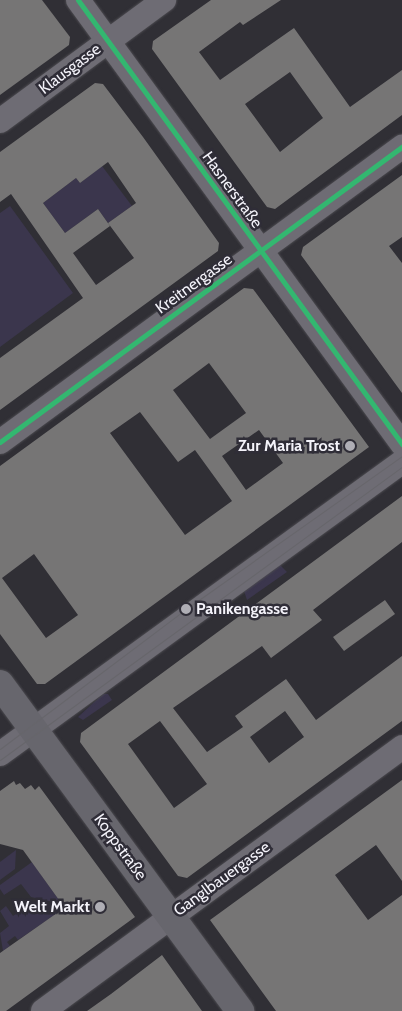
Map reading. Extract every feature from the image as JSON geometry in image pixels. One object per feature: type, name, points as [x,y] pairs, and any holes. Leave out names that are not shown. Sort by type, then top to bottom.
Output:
[{"type":"main road","name":"Koppstraße","points":[[0,684],[240,1011]]},
{"type":"street","name":"Hasnerstraße","points":[[78,0],[402,444]]},
{"type":"street","name":"Klausgasse","points":[[0,121],[164,0]]},
{"type":"street","name":"Kreitnergasse","points":[[0,442],[402,146]]},
{"type":"street","points":[[0,754],[402,462]]},
{"type":"street","name":"Ganglbauergasse","points":[[43,1011],[402,748]]},
{"type":"shaded area","points":[[102,166],[132,206],[108,223],[98,209],[65,233],[43,203],[76,178],[80,183]]},
{"type":"shaded area","points":[[10,206],[73,293],[0,347],[0,213]]},
{"type":"shaded area","points":[[280,565],[287,572],[247,600],[244,591]]},
{"type":"shaded area","points":[[103,694],[108,694],[112,700],[83,720],[78,717]]},
{"type":"shaded area","points":[[16,850],[15,869],[0,880],[0,862]]},
{"type":"shaded area","points":[[32,862],[59,900],[58,903],[31,897],[21,884],[4,895],[0,889],[0,885]]},
{"type":"shaded area","points":[[32,902],[58,908],[56,914],[18,940],[15,936],[7,942],[10,946],[3,951],[0,933],[9,926],[0,911],[6,906],[13,916]]},
{"type":"building","points":[[0,0],[42,0],[70,37],[69,45],[0,95]]},
{"type":"building","points":[[211,0],[281,0],[243,25],[240,22],[199,52],[220,80],[294,28],[350,107],[402,70],[402,115],[275,209],[267,207],[152,49],[153,41]],"holes":[[[290,72],[323,118],[280,152],[245,104]]]},
{"type":"building","points":[[95,83],[103,84],[219,243],[218,251],[0,410],[0,358],[83,298],[11,194],[0,202],[0,152]],"holes":[[[108,162],[136,203],[108,223],[134,258],[96,285],[73,253],[110,226],[98,209],[65,233],[43,203],[76,178],[80,183]]]},
{"type":"building","points":[[402,175],[402,237],[389,246],[402,263],[402,393],[301,255],[303,247]]},
{"type":"building","points":[[244,288],[253,289],[369,447],[45,684],[37,684],[0,634],[0,466]],"holes":[[[209,363],[246,413],[210,439],[173,390]],[[140,412],[178,462],[195,450],[232,501],[185,535],[110,433]],[[259,430],[283,463],[246,490],[222,456]],[[34,554],[78,615],[46,638],[2,578]]]},
{"type":"building","points":[[402,496],[402,542],[313,610],[322,620],[271,658],[262,646],[173,708],[207,752],[243,727],[235,716],[286,679],[316,720],[402,656],[402,721],[187,878],[178,876],[80,742],[81,733]],"holes":[[[285,711],[304,737],[269,763],[250,737]],[[160,721],[207,784],[174,808],[128,744]]]},
{"type":"building","points":[[385,600],[395,614],[344,651],[333,637]]},
{"type":"building","points":[[402,780],[402,881],[376,845],[335,875],[368,920],[402,895],[402,1011],[276,1011],[210,920]]},
{"type":"building","points":[[14,781],[16,785],[20,783],[25,789],[31,785],[35,790],[39,786],[135,917],[6,1011],[0,1011],[0,953],[57,913],[59,900],[23,850],[0,844],[0,791]]},
{"type":"building","points":[[162,955],[202,1011],[87,1011],[111,994]]},
{"type":"tram line","points":[[0,749],[186,609],[402,456]]},
{"type":"tram line","points":[[0,760],[402,467]]},
{"type":"cycle path","points":[[78,0],[402,444]]},
{"type":"cycle path","points":[[0,442],[402,147]]},
{"type":"place","name":"Zur Maria Trost","points":[[350,446]]},
{"type":"place","name":"Panikengasse","points":[[186,609]]},
{"type":"place","name":"Welt Markt","points":[[100,907]]}]
